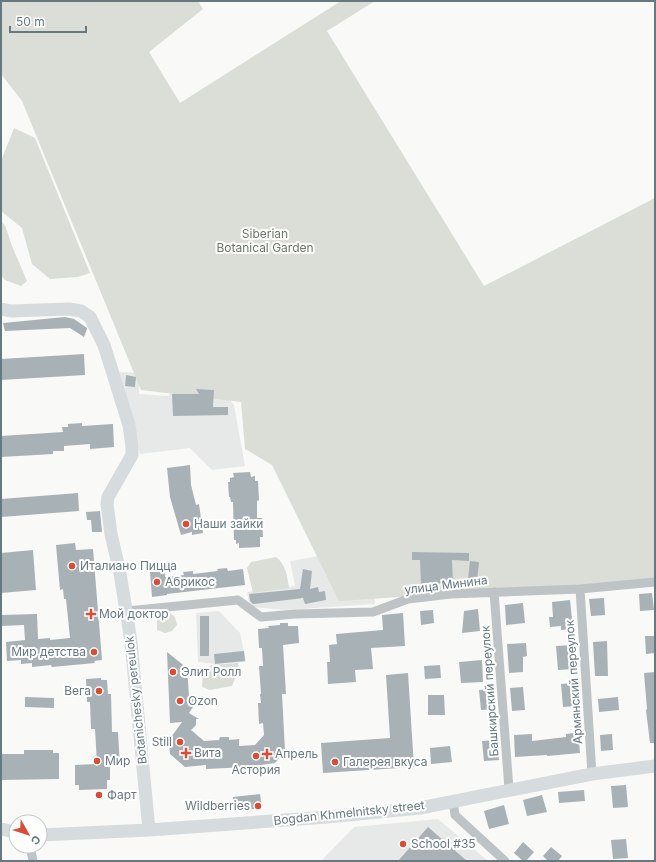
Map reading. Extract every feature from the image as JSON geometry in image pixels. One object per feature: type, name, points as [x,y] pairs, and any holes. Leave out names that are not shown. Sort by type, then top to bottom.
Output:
[{"type":"street","name":"Botanichesky pereulok","points":[[1,309],[11,311],[69,309],[81,311],[90,317],[98,332],[129,425],[132,455],[108,497],[107,504],[111,534],[127,611],[131,642],[149,830]]},
{"type":"street","name":"улица Минина","points":[[127,611],[238,600],[261,617],[295,614],[373,612],[408,600],[451,594],[580,589],[655,582]]},
{"type":"street","name":"Армянский переулок","points":[[580,589],[592,774]]},
{"type":"street","name":"Башкирский переулок","points":[[494,592],[509,789]]},
{"type":"street","name":"Bogdan Khmelnitsky street","points":[[48,835],[149,830],[327,817],[420,808],[509,789],[592,774],[655,766]]},
{"type":"street","points":[[453,801],[455,816],[505,861]]},
{"type":"shaded area","points":[[191,357],[234,405],[245,466],[212,470],[190,448],[140,454],[119,372],[140,373],[139,394],[169,396],[178,370]]},
{"type":"shaded area","points":[[320,556],[374,587],[375,604],[286,610],[250,607],[247,592],[295,586],[290,561]]},
{"type":"shaded area","points":[[219,611],[240,633],[246,662],[214,664],[198,662],[196,613]]},
{"type":"shaded area","name":"School #35","points":[[438,819],[488,861],[321,861],[354,827]]},
{"type":"green space","name":"Siberian Botanical Garden","points":[[1,1],[198,1],[203,9],[149,52],[180,103],[341,1],[375,1],[327,31],[484,286],[655,198],[655,578],[580,585],[339,601],[272,465],[245,449],[241,402],[141,390],[22,101],[1,74]]},
{"type":"green space","points":[[14,128],[35,138],[90,273],[78,277],[50,279],[32,264],[22,228],[1,211],[1,161]]},
{"type":"green space","points":[[1,222],[5,225],[27,281],[21,286],[5,280],[1,275]]},
{"type":"green space","points":[[276,557],[284,567],[289,588],[253,593],[247,568],[251,562]]},
{"type":"green space","points":[[168,611],[175,617],[177,625],[172,631],[165,633],[157,630],[157,620],[163,612]]},
{"type":"green space","points":[[238,663],[239,669],[232,686],[210,690],[202,687],[203,673],[211,665]]},
{"type":"building","points":[[65,317],[74,319],[87,328],[84,337],[70,328],[5,331],[3,323]]},
{"type":"building","points":[[84,354],[85,375],[1,380],[1,359]]},
{"type":"building","points":[[126,375],[136,377],[135,387],[125,386]]},
{"type":"building","points":[[196,389],[214,390],[213,407],[228,407],[228,415],[173,416],[172,394],[199,394]]},
{"type":"building","points":[[82,423],[82,426],[113,424],[114,447],[90,449],[90,444],[64,446],[64,451],[53,451],[53,454],[1,457],[1,436],[63,432],[62,427],[68,427],[68,424]]},
{"type":"building","points":[[190,465],[191,485],[196,505],[199,504],[203,533],[192,535],[192,532],[181,535],[170,497],[167,468]]},
{"type":"building","points":[[250,472],[251,477],[255,476],[255,481],[258,481],[259,500],[257,501],[257,518],[262,518],[263,537],[260,537],[260,547],[239,548],[239,543],[236,544],[236,540],[234,540],[233,502],[231,502],[229,497],[228,482],[230,482],[230,478],[234,477],[233,473]]},
{"type":"building","points":[[78,493],[79,511],[1,517],[1,499]]},
{"type":"building","points":[[100,511],[102,532],[92,532],[91,520],[87,520],[86,512]]},
{"type":"building","points":[[75,543],[76,550],[93,549],[102,660],[94,661],[95,663],[52,667],[51,665],[32,667],[32,663],[21,664],[21,660],[7,661],[6,642],[25,640],[24,625],[1,626],[1,615],[37,614],[38,639],[50,638],[50,640],[70,638],[66,599],[64,599],[63,589],[60,590],[56,545]]},
{"type":"building","points":[[33,550],[36,590],[1,593],[1,553]]},
{"type":"building","points":[[412,552],[469,553],[469,561],[452,560],[453,583],[421,584],[420,560],[412,560]]},
{"type":"building","points":[[470,561],[479,562],[477,581],[468,580]]},
{"type":"building","points":[[227,568],[228,571],[243,569],[245,585],[152,597],[150,572],[165,571],[165,577],[184,575],[183,572],[193,571],[193,574],[218,571],[217,569]]},
{"type":"building","points":[[303,569],[312,571],[310,589],[318,587],[319,592],[325,591],[326,600],[305,604],[303,598],[253,604],[250,601],[249,594],[300,589]]},
{"type":"building","points":[[652,593],[654,610],[640,611],[639,594]]},
{"type":"building","points":[[604,598],[605,615],[591,616],[589,599]]},
{"type":"building","points":[[570,600],[573,629],[561,630],[561,626],[550,627],[549,617],[553,617],[552,602]]},
{"type":"building","points":[[523,603],[525,623],[506,625],[505,605]]},
{"type":"building","points":[[478,609],[480,631],[462,633],[464,611]]},
{"type":"building","points":[[433,610],[434,623],[421,625],[420,611]]},
{"type":"building","points":[[403,613],[405,646],[371,648],[373,669],[355,670],[356,682],[328,684],[327,662],[330,662],[329,645],[337,644],[336,634],[383,630],[382,615]]},
{"type":"building","points":[[200,616],[209,616],[209,656],[200,656]]},
{"type":"building","points":[[280,623],[288,623],[288,626],[298,626],[299,643],[283,645],[286,694],[282,694],[285,751],[275,763],[248,767],[206,769],[206,765],[185,767],[170,754],[169,740],[182,722],[170,723],[167,652],[187,668],[189,696],[193,699],[193,707],[189,713],[199,719],[196,719],[196,725],[191,730],[204,741],[219,740],[220,737],[229,737],[229,740],[239,739],[239,746],[255,745],[264,735],[263,723],[259,724],[258,703],[261,703],[261,694],[259,666],[263,666],[262,648],[259,648],[258,629],[280,625]]},
{"type":"building","points":[[645,636],[655,636],[655,653],[646,654]]},
{"type":"building","points":[[607,641],[608,676],[595,676],[593,642]]},
{"type":"building","points":[[526,643],[527,656],[523,657],[523,672],[509,673],[507,644]]},
{"type":"building","points":[[572,645],[574,669],[558,670],[556,646]]},
{"type":"building","points":[[244,651],[245,661],[215,664],[214,654]]},
{"type":"building","points":[[482,660],[483,682],[461,683],[459,662]]},
{"type":"building","points":[[440,665],[441,678],[425,679],[424,666]]},
{"type":"building","points":[[655,672],[655,743],[650,743],[644,673]]},
{"type":"building","points":[[408,673],[414,767],[323,773],[321,743],[390,738],[386,675]]},
{"type":"building","points":[[101,678],[101,680],[107,680],[108,694],[111,694],[112,732],[118,732],[120,766],[110,766],[110,780],[107,780],[107,789],[79,790],[79,785],[75,785],[75,765],[97,764],[95,729],[91,729],[90,702],[87,702],[86,679]]},
{"type":"building","points":[[575,683],[576,706],[563,707],[561,684]]},
{"type":"building","points":[[523,687],[525,710],[512,711],[510,688]]},
{"type":"building","points":[[493,689],[495,709],[481,710],[479,690]]},
{"type":"building","points":[[428,695],[444,695],[445,715],[428,715]]},
{"type":"building","points":[[25,697],[54,698],[54,708],[25,707]]},
{"type":"building","points":[[618,697],[619,710],[599,712],[598,699]]},
{"type":"building","points":[[581,732],[582,742],[579,742],[580,753],[515,757],[514,735],[532,734],[532,741],[566,737],[566,734]]},
{"type":"building","points":[[612,734],[613,750],[601,751],[600,735]]},
{"type":"building","points":[[497,740],[499,760],[484,761],[482,741]]},
{"type":"building","points":[[450,746],[452,762],[431,764],[430,748]]},
{"type":"building","points":[[24,750],[53,750],[53,753],[59,753],[59,779],[1,780],[1,754],[24,754]]},
{"type":"building","points":[[626,785],[628,807],[613,808],[611,786]]},
{"type":"building","points":[[584,790],[585,801],[559,803],[558,792]]},
{"type":"building","points":[[260,794],[262,808],[234,811],[233,797]]},
{"type":"building","points":[[542,795],[547,812],[527,816],[523,800]]},
{"type":"building","points":[[504,805],[509,824],[489,829],[484,811]]},
{"type":"building","points":[[428,827],[467,861],[398,861]]},
{"type":"building","points":[[626,839],[628,858],[613,859],[611,840]]},
{"type":"building","points":[[523,842],[534,852],[526,861],[523,861],[514,853]]},
{"type":"building","points":[[551,847],[562,856],[558,861],[548,861],[543,856]]},
{"type":"place","name":"Наши зайки","points":[[186,524]]},
{"type":"place","name":"Италиано Пицца","points":[[72,566]]},
{"type":"place","name":"Абрикос","points":[[157,582]]},
{"type":"place","name":"Мой доктор","points":[[91,614]]},
{"type":"place","name":"Мир детства","points":[[94,652]]},
{"type":"place","name":"Элит Ролл","points":[[173,672]]},
{"type":"place","name":"Вега","points":[[99,691]]},
{"type":"place","name":"Ozon","points":[[180,701]]},
{"type":"place","name":"Still","points":[[180,742]]},
{"type":"place","name":"Вита","points":[[186,753]]},
{"type":"place","name":"Апрель","points":[[267,754]]},
{"type":"place","name":"Астория","points":[[256,756]]},
{"type":"place","name":"Мир","points":[[97,761]]},
{"type":"place","name":"Галерея вкуса","points":[[335,762]]},
{"type":"place","name":"Фарт","points":[[99,795]]},
{"type":"place","name":"Wildberries","points":[[258,806]]},
{"type":"place","name":"School #35","points":[[403,844]]}]
